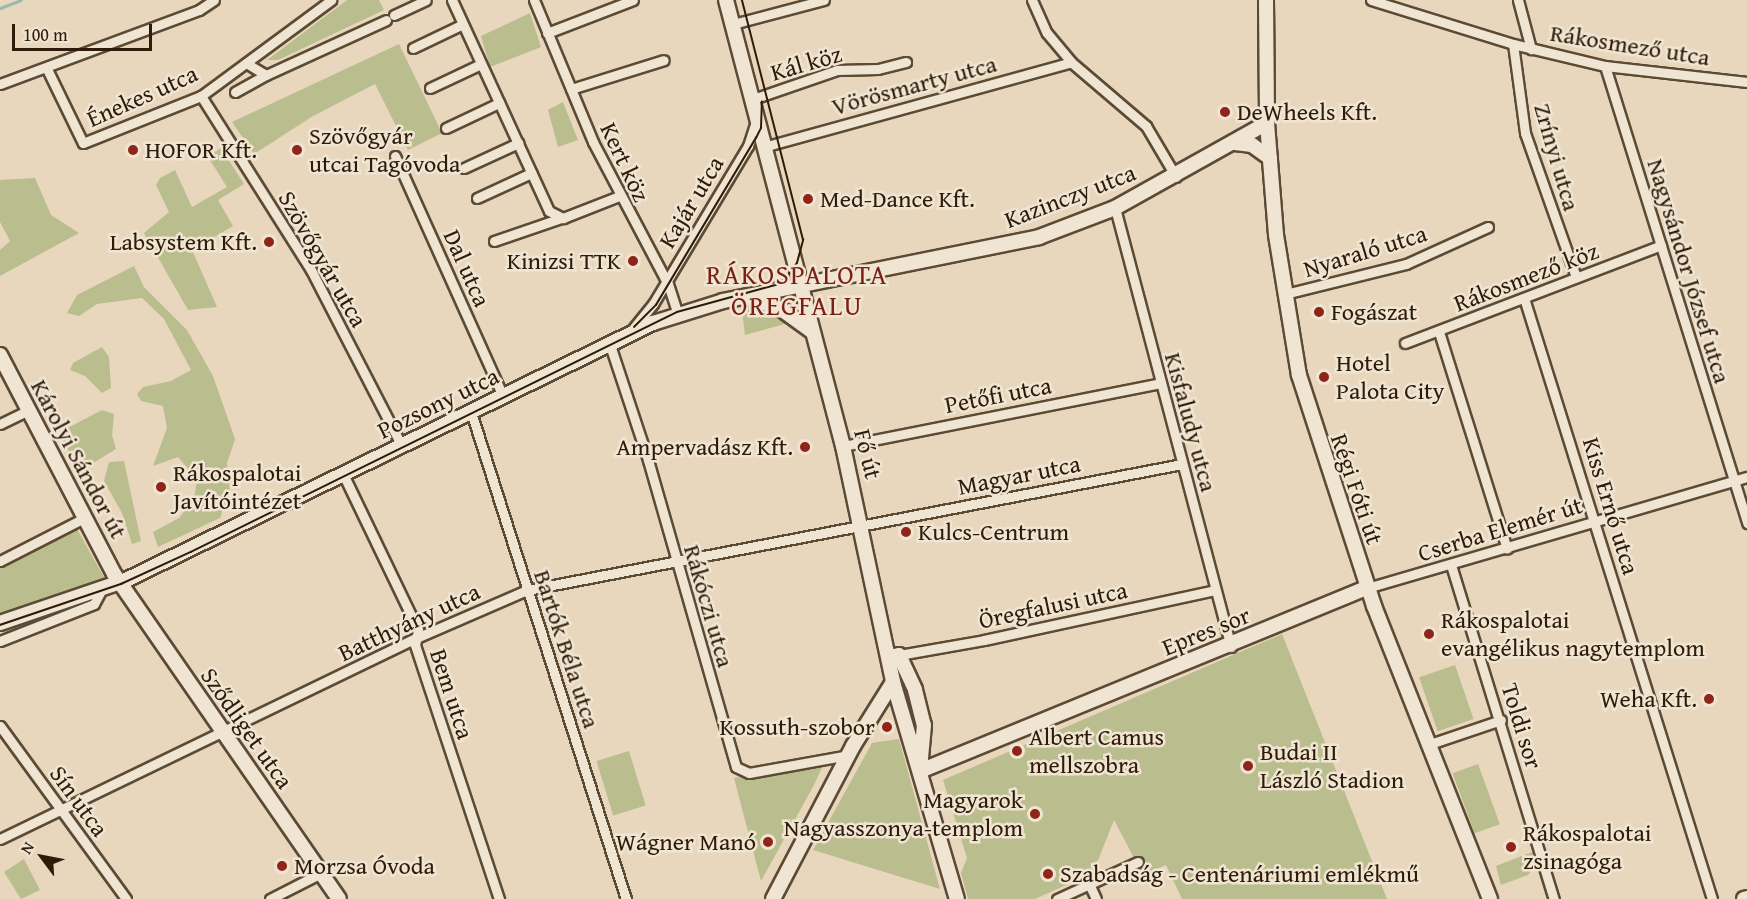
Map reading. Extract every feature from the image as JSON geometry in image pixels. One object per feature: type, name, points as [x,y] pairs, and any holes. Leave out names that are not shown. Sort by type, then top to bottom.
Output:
[{"type":"street","points":[[0,84],[47,69],[199,10],[214,0]]},
{"type":"street","name":"Énekes utca","points":[[47,69],[83,143],[201,96],[331,0]]},
{"type":"street","name":"Énekes utca","points":[[235,92],[426,0]]},
{"type":"street","points":[[452,0],[549,211],[563,218]]},
{"type":"street","name":"Kert köz","points":[[534,0],[570,89],[619,196],[666,281],[678,314]]},
{"type":"street","points":[[547,33],[633,0]]},
{"type":"street","name":"Fő út","points":[[726,0],[804,286],[813,332],[894,656],[892,681],[957,899]]},
{"type":"street","points":[[733,24],[824,0]]},
{"type":"street","points":[[1032,0],[1047,33],[1071,62],[1146,126],[1176,177]]},
{"type":"street","name":"Régi Fóti út","points":[[1266,0],[1267,123],[1270,158],[1285,294],[1312,424],[1367,588],[1427,745],[1490,899]]},
{"type":"street","name":"Rákosmező utca","points":[[1371,0],[1513,44],[1605,66],[1747,82]]},
{"type":"street","points":[[1518,0],[1531,49]]},
{"type":"street","points":[[413,48],[463,24]]},
{"type":"street","name":"Zrínyi utca","points":[[1513,44],[1525,133],[1576,277]]},
{"type":"street","points":[[570,89],[664,60]]},
{"type":"street","name":"Kál köz","points":[[755,105],[837,70],[878,69],[906,62]]},
{"type":"street","name":"Vörösmarty utca","points":[[767,146],[1071,62]]},
{"type":"street","points":[[246,63],[267,75]]},
{"type":"street","points":[[430,88],[482,64]]},
{"type":"street","name":"Nagysándor József utca","points":[[1605,66],[1747,523]]},
{"type":"street","name":"Szövőgyár utca","points":[[201,96],[311,270],[402,446]]},
{"type":"street","points":[[446,128],[499,103]]},
{"type":"street","name":"Kajár utca","points":[[625,337],[653,304],[751,142],[755,105]]},
{"type":"street","name":"Kazinczy utca","points":[[804,286],[1040,237],[1115,208],[1176,177],[1267,123]]},
{"type":"street","points":[[464,168],[518,143]]},
{"type":"street","points":[[1235,143],[1252,145],[1270,158]]},
{"type":"street","name":"Dal utca","points":[[395,156],[503,396]]},
{"type":"street","points":[[477,198],[531,173]]},
{"type":"street","points":[[494,241],[619,196]]},
{"type":"street","name":"Kisfaludy utca","points":[[1115,208],[1231,647]]},
{"type":"street","name":"Nyaraló utca","points":[[1285,294],[1406,264],[1488,227]]},
{"type":"street","name":"Rákosmező köz","points":[[1405,343],[1439,332],[1661,245]]},
{"type":"street","name":"Pozsony utca","points":[[0,623],[120,582],[344,476],[625,337],[678,314],[744,297],[804,286]]},
{"type":"street","points":[[744,297],[781,309],[813,332]]},
{"type":"street","name":"Kiss Ernő utca","points":[[1524,298],[1596,521],[1712,899]]},
{"type":"street","points":[[1439,332],[1507,549]]},
{"type":"street","name":"Rákóczi utca","points":[[610,345],[648,460],[676,564],[736,766],[749,773],[849,755]]},
{"type":"street","name":"Károlyi Sándor út","points":[[0,355],[84,518],[120,582]]},
{"type":"street","name":"Petőfi utca","points":[[843,446],[1160,383]]},
{"type":"street","points":[[0,424],[28,410]]},
{"type":"street","name":"Bartók Béla utca","points":[[471,412],[626,899]]},
{"type":"street","name":"Magyar utca","points":[[862,525],[1182,464]]},
{"type":"street","name":"Bem utca","points":[[344,476],[418,630],[415,645],[499,899]]},
{"type":"street","name":"Cserba Elemér út","points":[[1367,588],[1507,549],[1747,477]]},
{"type":"street","points":[[0,561],[84,518]]},
{"type":"street","name":"Batthyány utca","points":[[0,839],[60,808],[416,638],[527,590],[676,564],[862,525]]},
{"type":"street","name":"Toldi sor","points":[[1451,565],[1501,720],[1554,899]]},
{"type":"street","name":"Sződliget utca","points":[[120,582],[339,899]]},
{"type":"street","name":"Epres sor","points":[[920,771],[1231,647],[1367,588]]},
{"type":"street","name":"Pozsony utca","points":[[0,641],[94,604],[102,589]]},
{"type":"street","name":"Öregfalusi utca","points":[[894,656],[984,640],[1215,590]]},
{"type":"street","points":[[894,656],[915,690],[924,725],[920,771]]},
{"type":"street","points":[[773,899],[849,755],[892,681]]},
{"type":"street","points":[[1427,745],[1501,720]]},
{"type":"street","name":"Sín utca","points":[[0,726],[126,899]]},
{"type":"street","points":[[1057,899],[1090,886],[1138,862]]},
{"type":"street","points":[[270,899],[321,873]]},
{"type":"street","points":[[1090,886],[1096,899]]},
{"type":"green space","points":[[347,0],[379,0],[384,10],[278,60],[267,60]]},
{"type":"green space","points":[[530,13],[541,47],[490,67],[481,36]]},
{"type":"green space","points":[[399,44],[442,133],[408,150],[375,84],[313,116],[254,154],[232,122]]},
{"type":"green space","points":[[563,102],[578,140],[558,147],[548,110]]},
{"type":"green space","points":[[221,148],[244,184],[218,200],[233,226],[192,250],[217,307],[188,310],[144,233],[169,212],[156,185],[160,178],[175,170],[192,207],[227,187],[208,157]]},
{"type":"green space","points":[[35,178],[51,215],[79,233],[0,276],[0,250],[10,241],[0,222],[0,180]]},
{"type":"green space","points":[[134,266],[144,287],[187,330],[213,376],[235,439],[227,463],[230,489],[220,518],[158,547],[153,532],[179,518],[194,499],[197,479],[178,457],[153,466],[167,428],[163,406],[141,401],[137,394],[143,387],[171,381],[191,370],[164,319],[142,298],[97,304],[79,316],[67,313],[77,295]]},
{"type":"green space","points":[[741,304],[788,323],[745,335]]},
{"type":"green space","points":[[102,347],[109,357],[111,388],[102,393],[85,376],[70,370],[73,363]]},
{"type":"green space","points":[[102,410],[114,414],[112,435],[116,449],[80,471],[58,433]]},
{"type":"green space","points":[[124,461],[141,541],[132,544],[122,513],[104,481],[109,462]]},
{"type":"green space","points":[[77,529],[105,579],[90,588],[0,617],[0,568]]},
{"type":"green space","points":[[1282,634],[1387,899],[1182,899],[1166,865],[1143,875],[1114,820],[1093,873],[1035,899],[968,899],[961,873],[967,858],[943,780]]},
{"type":"green space","points":[[1455,665],[1474,719],[1438,731],[1419,677]]},
{"type":"green space","points":[[899,739],[940,889],[813,850],[872,743]]},
{"type":"green space","points":[[629,751],[646,806],[613,815],[596,761]]},
{"type":"green space","points":[[825,761],[814,785],[761,881],[734,778]]},
{"type":"green space","points":[[1478,764],[1500,824],[1475,833],[1453,773]]},
{"type":"green space","points":[[1532,852],[1536,864],[1528,875],[1501,885],[1496,866]]},
{"type":"green space","points":[[24,859],[40,890],[21,899],[4,872]]},
{"type":"waterway","points":[[0,8],[21,0]]},
{"type":"tram line","points":[[0,625],[121,584],[191,552],[677,312],[783,283],[797,263],[803,240],[742,0]]},
{"type":"tram line","points":[[634,327],[656,305],[756,138],[761,128],[762,102]]},
{"type":"place","name":"DeWheels Kft.","points":[[1225,112]]},
{"type":"place","name":"HOFOR Kft.","points":[[133,150]]},
{"type":"place","name":"Szövőgyár utcai Tagóvoda","points":[[297,150]]},
{"type":"place","name":"Med-Dance Kft.","points":[[808,199]]},
{"type":"place","name":"Labsystem Kft.","points":[[269,242]]},
{"type":"place","name":"Kinizsi TTK","points":[[633,261]]},
{"type":"place","name":"Fogászat","points":[[1319,312]]},
{"type":"place","name":"Hotel Palota City","points":[[1324,377]]},
{"type":"place","name":"Ampervadász Kft.","points":[[805,447]]},
{"type":"place","name":"Rákospalotai Javítóintézet","points":[[161,487]]},
{"type":"place","name":"Kulcs-Centrum","points":[[906,532]]},
{"type":"place","name":"Rákospalotai evangélikus nagytemplom","points":[[1429,634]]},
{"type":"place","name":"Weha Kft.","points":[[1709,699]]},
{"type":"place","name":"Kossuth-szobor","points":[[887,727]]},
{"type":"place","name":"Albert Camus mellszobra","points":[[1017,751]]},
{"type":"place","name":"Budai II László Stadion","points":[[1248,766]]},
{"type":"place","name":"Magyarok Nagyasszonya-templom","points":[[1035,814]]},
{"type":"place","name":"Wágner Manó","points":[[768,842]]},
{"type":"place","name":"Rákospalotai zsinagóga","points":[[1511,847]]},
{"type":"place","name":"Morzsa Óvoda","points":[[282,866]]},
{"type":"place","name":"Szabadság - Centenáriumi emlékmű","points":[[1048,874]]},
{"type":"district","name":"RÁKOSPALOTA ÖREGFALU","points":[[797,290]]}]
